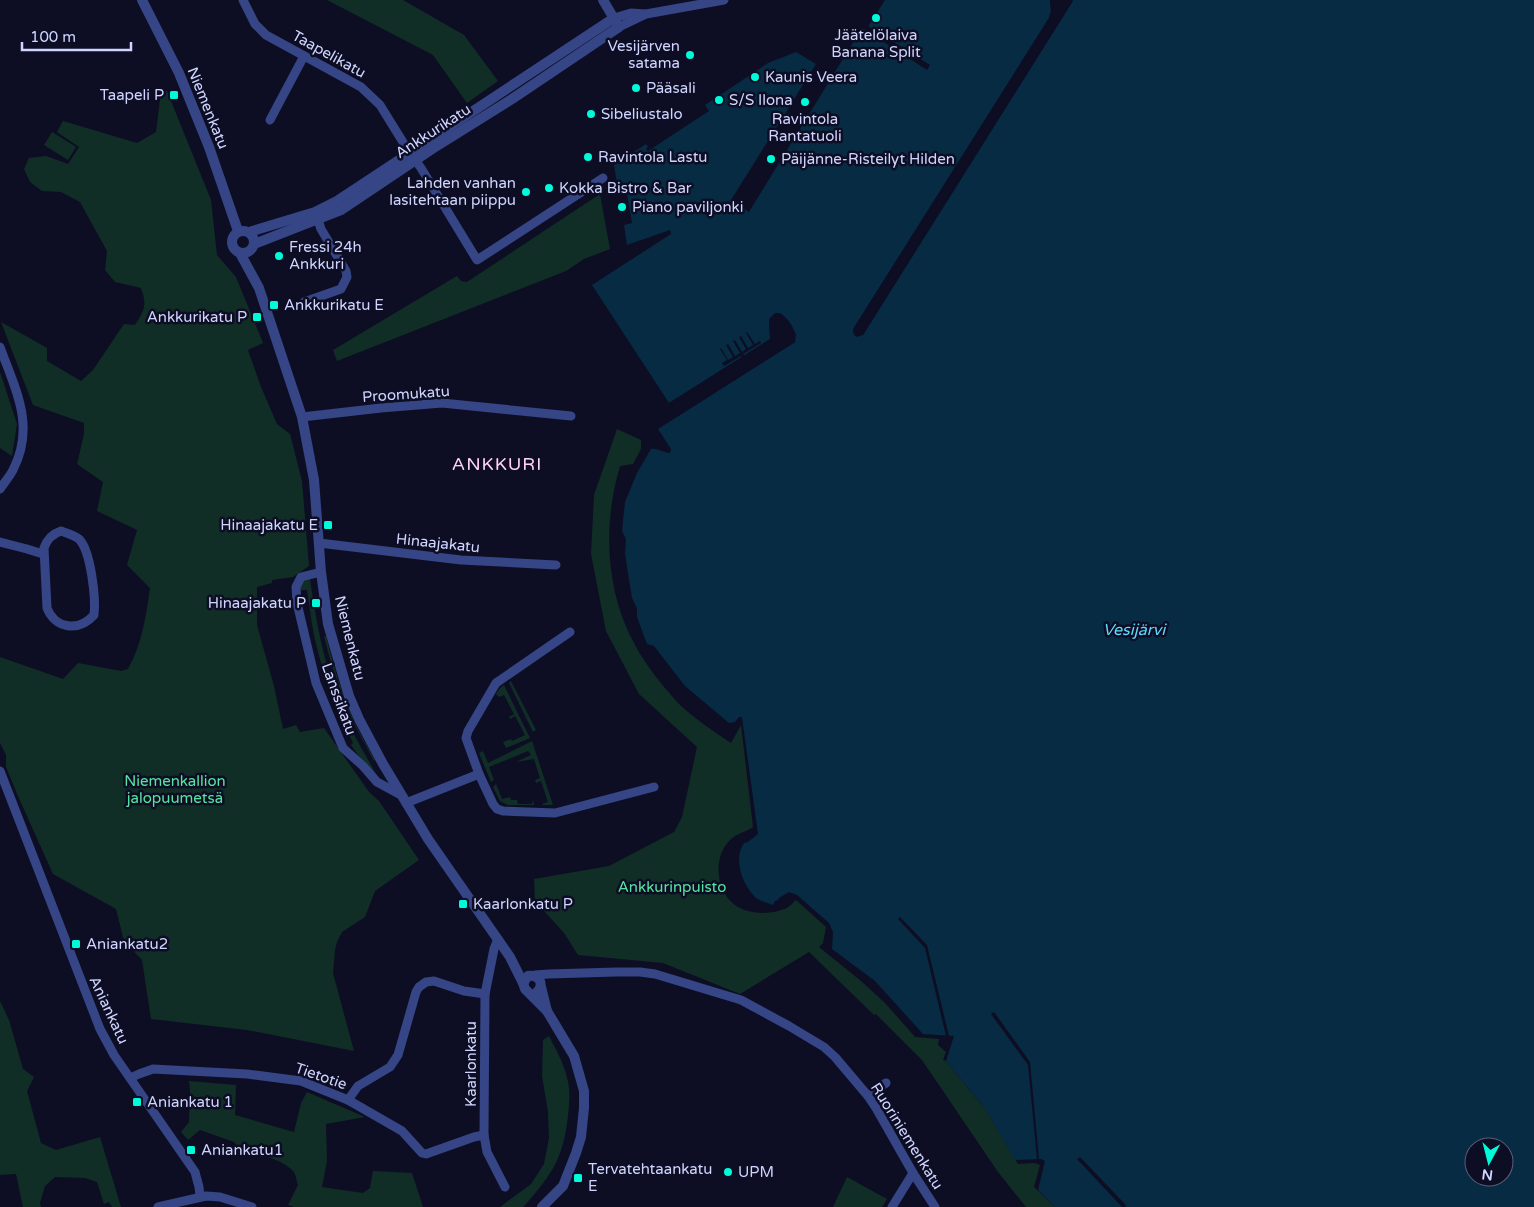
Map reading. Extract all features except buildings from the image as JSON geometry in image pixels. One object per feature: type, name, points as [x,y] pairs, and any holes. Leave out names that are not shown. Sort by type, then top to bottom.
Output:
[{"type":"street","name":"Niemenkatu","points":[[142,0],[178,73],[209,147],[238,231]]},
{"type":"street","name":"Taapelikatu","points":[[243,0],[255,24],[266,35],[361,87],[372,96],[413,156],[477,260],[603,178]]},
{"type":"street","points":[[603,0],[617,23],[646,14],[724,0]]},
{"type":"street","name":"Ankkurikatu","points":[[249,232],[341,210],[413,156],[512,99],[617,23]]},
{"type":"street","points":[[270,120],[304,56]]},
{"type":"street","points":[[304,302],[341,289],[346,277],[346,271],[325,236],[316,216]]},
{"type":"street","name":"Ankkurikatu","points":[[253,247],[316,216]]},
{"type":"street","points":[[244,230],[249,232],[254,238],[253,247],[246,253],[240,253],[233,249],[232,236],[238,231],[244,230]]},
{"type":"street","name":"Niemenkatu","points":[[253,247],[259,288],[302,418],[314,480],[321,572],[328,624],[349,696],[383,764],[428,840],[498,939],[525,987],[547,1011],[574,1056],[584,1091],[580,1137],[569,1171],[558,1182],[554,1195],[542,1207]]},
{"type":"street","name":"Niemenkatu","points":[[240,253],[259,288]]},
{"type":"street","points":[[0,347],[21,406],[24,424],[23,442],[18,458],[12,472],[0,489]]},
{"type":"street","name":"Proomukatu","points":[[302,418],[381,408],[442,403],[571,416]]},
{"type":"street","points":[[61,531],[79,540],[86,550],[95,606],[94,615],[89,621],[71,626],[62,624],[51,617],[47,608],[46,565],[43,554],[46,541],[52,534],[61,531]]},
{"type":"street","points":[[0,542],[28,548],[43,554]]},
{"type":"street","name":"Hinaajakatu","points":[[319,543],[461,560],[556,565]]},
{"type":"street","name":"Lanssikatu","points":[[321,572],[301,577],[296,587],[297,603],[316,683],[343,748],[377,782],[404,799]]},
{"type":"street","points":[[570,632],[496,684],[468,731],[466,738],[479,774],[493,804],[503,811],[555,813],[654,787]]},
{"type":"street","name":"Aniankatu","points":[[0,771],[99,1027],[114,1055],[195,1172],[200,1196]]},
{"type":"street","points":[[404,799],[479,774]]},
{"type":"street","name":"Kaarlonkatu","points":[[498,939],[494,948],[485,994],[484,1135],[485,1147],[505,1186]]},
{"type":"street","name":"Niemenkatu","points":[[510,958],[520,963],[537,980],[547,1011]]},
{"type":"street","name":"Ruoriniemenkatu","points":[[537,980],[556,974],[640,972],[655,974],[741,1000],[782,1022],[824,1047],[868,1096],[935,1207]]},
{"type":"street","points":[[526,978],[537,980],[535,993],[525,987],[526,978]]},
{"type":"street","points":[[348,1100],[358,1086],[390,1067],[398,1055],[419,987],[426,982],[434,981],[464,991],[485,994]]},
{"type":"street","name":"Tietotie","points":[[130,1078],[153,1069],[262,1075],[301,1082],[348,1100],[402,1132],[422,1153],[426,1154],[474,1136],[484,1135]]},
{"type":"street","points":[[868,1096],[886,1083]]},
{"type":"street","points":[[892,1207],[913,1173]]},
{"type":"street","points":[[158,1207],[200,1196],[220,1197],[252,1207]]},
{"type":"green space","points":[[327,0],[403,0],[464,35],[498,81],[467,103],[433,55]]},
{"type":"green space","name":"Niemenkallion jalopuumetsä","points":[[161,91],[167,91],[211,200],[217,255],[236,277],[263,343],[248,350],[277,424],[290,434],[302,481],[309,566],[293,577],[272,580],[272,583],[257,587],[257,625],[274,686],[283,729],[296,725],[300,732],[324,728],[369,792],[379,801],[419,860],[375,891],[365,917],[342,932],[337,942],[333,973],[354,1051],[247,1030],[151,1019],[142,960],[124,941],[116,909],[53,874],[6,767],[6,755],[0,743],[0,657],[63,679],[78,663],[121,671],[128,669],[140,640],[150,588],[127,565],[137,530],[97,511],[103,482],[77,464],[84,434],[84,423],[33,405],[1,322],[47,348],[47,361],[81,381],[93,370],[124,324],[135,325],[144,307],[143,294],[141,288],[115,282],[105,270],[107,251],[80,202],[61,192],[42,191],[30,182],[24,169],[29,158],[46,156],[68,164],[79,147],[57,132],[63,121],[137,143],[156,132]]},
{"type":"green space","points":[[52,132],[76,147],[68,160],[44,145]]},
{"type":"green space","points":[[600,194],[610,249],[584,259],[566,271],[337,361],[333,350],[457,276],[461,281],[467,282]]},
{"type":"green space","points":[[0,372],[17,424],[12,456],[0,448]]},
{"type":"green space","name":"Ankkurinpuisto","points":[[617,429],[641,440],[641,449],[633,464],[620,466],[611,510],[609,533],[612,579],[624,623],[648,666],[664,687],[685,709],[704,725],[731,743],[741,725],[753,827],[730,840],[721,855],[719,873],[723,891],[735,905],[747,911],[761,913],[775,912],[787,908],[796,900],[826,927],[823,943],[819,947],[885,1003],[915,1037],[939,1039],[938,1045],[946,1052],[943,1060],[946,1061],[986,1110],[1018,1164],[1035,1163],[1040,1165],[1034,1187],[1055,1207],[1026,1207],[998,1172],[922,1060],[809,952],[740,994],[663,963],[578,955],[564,933],[535,901],[534,879],[609,866],[674,832],[682,817],[697,747],[639,694],[606,631],[591,554],[594,495]]},
{"type":"green space","points":[[310,579],[321,643],[335,691],[357,741],[376,774],[361,759],[351,745],[353,743],[328,684],[315,641],[307,590],[300,590],[302,582]]},
{"type":"green space","points":[[324,636],[326,636],[349,709],[374,761],[354,724],[344,699]]},
{"type":"green space","points":[[511,681],[536,730],[533,732],[509,683]]},
{"type":"green space","points":[[504,685],[530,738],[506,748],[503,742],[511,739],[512,741],[525,735],[515,716],[510,719],[509,717],[514,714],[504,695],[499,697],[496,694]]},
{"type":"green space","points":[[532,741],[553,805],[542,804],[548,802],[541,781],[536,783],[535,780],[540,778],[534,759],[516,762],[531,755],[528,751],[489,767],[494,780],[491,782],[479,753],[483,751],[488,763]]},
{"type":"green space","points":[[496,784],[502,799],[510,797],[511,800],[517,800],[518,804],[532,804],[533,800],[534,805],[508,805],[500,801],[493,787]]},
{"type":"green space","points":[[0,1001],[9,1020],[23,1069],[34,1077],[27,1091],[41,1143],[56,1150],[100,1137],[121,1207],[112,1207],[109,1202],[104,1204],[97,1182],[85,1178],[55,1177],[45,1186],[40,1203],[41,1207],[23,1207],[16,1174],[0,1175]]},
{"type":"green space","points":[[549,1036],[564,1067],[569,1087],[566,1131],[560,1154],[550,1174],[523,1207],[500,1207],[531,1184],[544,1164],[549,1138],[548,1112],[542,1076],[543,1040]]},
{"type":"green space","points":[[189,1081],[236,1085],[235,1115],[294,1132],[301,1103],[307,1092],[365,1117],[326,1124],[327,1161],[322,1187],[363,1193],[370,1188],[373,1171],[412,1173],[423,1207],[294,1207],[288,1205],[298,1185],[294,1173],[287,1166],[270,1158],[244,1153],[234,1142],[200,1130],[188,1140],[181,1132],[189,1122]]},
{"type":"green space","points":[[847,1177],[887,1199],[882,1207],[833,1207]]},
{"type":"water","name":"Vesijärvi","points":[[885,0],[1050,0],[1051,11],[1049,18],[853,329],[854,335],[863,335],[1073,0],[1534,0],[1534,1207],[1055,1207],[1038,1190],[1045,1161],[1041,1159],[1015,1160],[986,1110],[946,1061],[954,1036],[923,1034],[875,981],[832,949],[833,932],[829,923],[797,895],[789,892],[775,901],[773,905],[755,897],[746,885],[740,871],[739,856],[744,843],[758,834],[742,717],[739,717],[735,722],[729,723],[685,686],[654,646],[647,644],[637,617],[637,608],[632,598],[625,554],[626,539],[622,531],[625,502],[637,473],[651,449],[670,453],[671,449],[658,429],[795,342],[793,329],[787,319],[780,313],[769,319],[770,339],[669,403],[592,285],[671,234],[670,230],[627,245],[624,225],[632,223],[626,188],[618,189],[614,165],[646,144],[648,151],[709,111],[705,105],[768,63],[796,52],[816,64],[731,200],[749,212],[862,28],[866,30]]},
{"type":"pier","points":[[1050,0],[1052,0],[1054,11],[1051,19],[856,330],[857,335],[861,334],[1071,0],[1073,1],[863,335],[857,337],[854,335],[853,330],[1049,18],[1051,11]]},
{"type":"pier","points":[[868,26],[930,65],[927,70],[865,30]]},
{"type":"pier","points":[[775,313],[780,313],[790,323],[796,334],[795,342],[678,416],[677,414],[793,341],[793,334],[788,325],[779,315],[776,316],[772,320],[772,341],[671,406],[669,403],[742,358],[741,356],[724,366],[722,363],[727,360],[721,348],[728,360],[733,357],[726,345],[728,344],[735,356],[740,353],[733,341],[735,340],[742,352],[746,349],[739,337],[741,336],[748,348],[753,345],[747,332],[755,344],[760,341],[761,343],[743,354],[745,356],[770,339],[769,319]]},
{"type":"pier","points":[[900,917],[927,945],[949,1036],[946,1036],[925,948],[898,919]]},
{"type":"pier","points":[[994,1012],[1030,1062],[1039,1159],[1037,1159],[1028,1065],[991,1014]]},
{"type":"pier","points":[[1080,1157],[1126,1207],[1122,1207],[1077,1159]]},
{"type":"place","name":"Jäätelölaiva Banana Split","points":[[876,18]]},
{"type":"place","name":"Vesijärven satama","points":[[690,55]]},
{"type":"place","name":"Kaunis Veera","points":[[755,77]]},
{"type":"place","name":"Pääsali","points":[[636,88]]},
{"type":"place","name":"Taapeli P","points":[[174,95]]},
{"type":"place","name":"S/S Ilona","points":[[719,100]]},
{"type":"place","name":"Ravintola Rantatuoli","points":[[805,102]]},
{"type":"place","name":"Sibeliustalo","points":[[591,114]]},
{"type":"place","name":"Ravintola Lastu","points":[[588,157]]},
{"type":"place","name":"Päijänne-Risteilyt Hilden","points":[[771,159]]},
{"type":"place","name":"Kokka Bistro & Bar","points":[[549,188]]},
{"type":"place","name":"Lahden vanhan lasitehtaan piippu","points":[[526,192]]},
{"type":"place","name":"Piano paviljonki","points":[[622,207]]},
{"type":"place","name":"Fressi 24h Ankkuri","points":[[279,256]]},
{"type":"place","name":"Ankkurikatu E","points":[[274,305]]},
{"type":"place","name":"Ankkurikatu P","points":[[257,317]]},
{"type":"place","name":"Hinaajakatu E","points":[[328,525]]},
{"type":"place","name":"Hinaajakatu P","points":[[316,603]]},
{"type":"place","name":"Kaarlonkatu P","points":[[463,904]]},
{"type":"place","name":"Aniankatu2","points":[[76,944]]},
{"type":"place","name":"Aniankatu 1","points":[[137,1102]]},
{"type":"place","name":"Aniankatu1","points":[[191,1150]]},
{"type":"place","name":"UPM","points":[[728,1172]]},
{"type":"place","name":"Tervatehtaankatu E","points":[[578,1178]]},
{"type":"district","name":"ANKKURI","points":[[497,464]]}]
